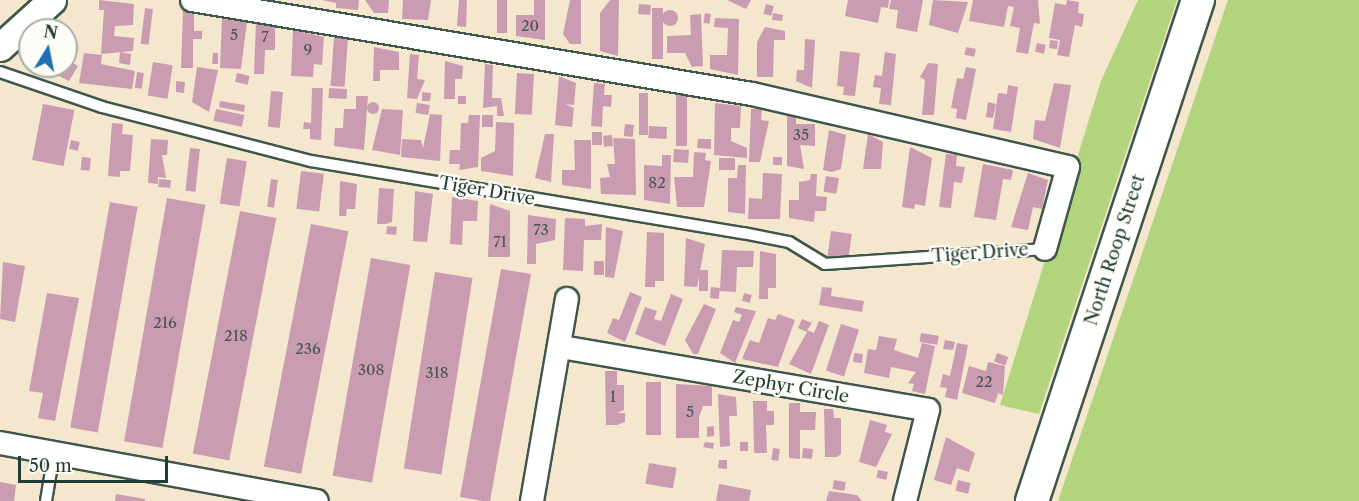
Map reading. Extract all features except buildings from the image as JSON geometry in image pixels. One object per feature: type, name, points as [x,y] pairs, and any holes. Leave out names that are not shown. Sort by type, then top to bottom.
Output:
[{"type":"main road","name":"North Roop Street","points":[[1032,501],[1198,0]]},
{"type":"street","name":"Tiger Drive","points":[[192,0],[752,94],[1068,167],[1045,249]]},
{"type":"street","points":[[0,46],[39,4]]},
{"type":"street","points":[[532,501],[561,347],[567,299]]},
{"type":"street","name":"Zephyr Circle","points":[[561,347],[928,410],[905,501]]},
{"type":"street","points":[[0,443],[317,501]]},
{"type":"lane","name":"Tiger Drive","points":[[0,72],[102,107],[311,161],[743,232],[789,242],[825,264],[1045,249]]},
{"type":"lane","points":[[46,501],[54,453]]},
{"type":"green space","points":[[1138,0],[1177,0],[1039,414],[1000,405],[1101,81]]},
{"type":"green space","points":[[1228,0],[1359,0],[1359,501],[1058,501]]}]
